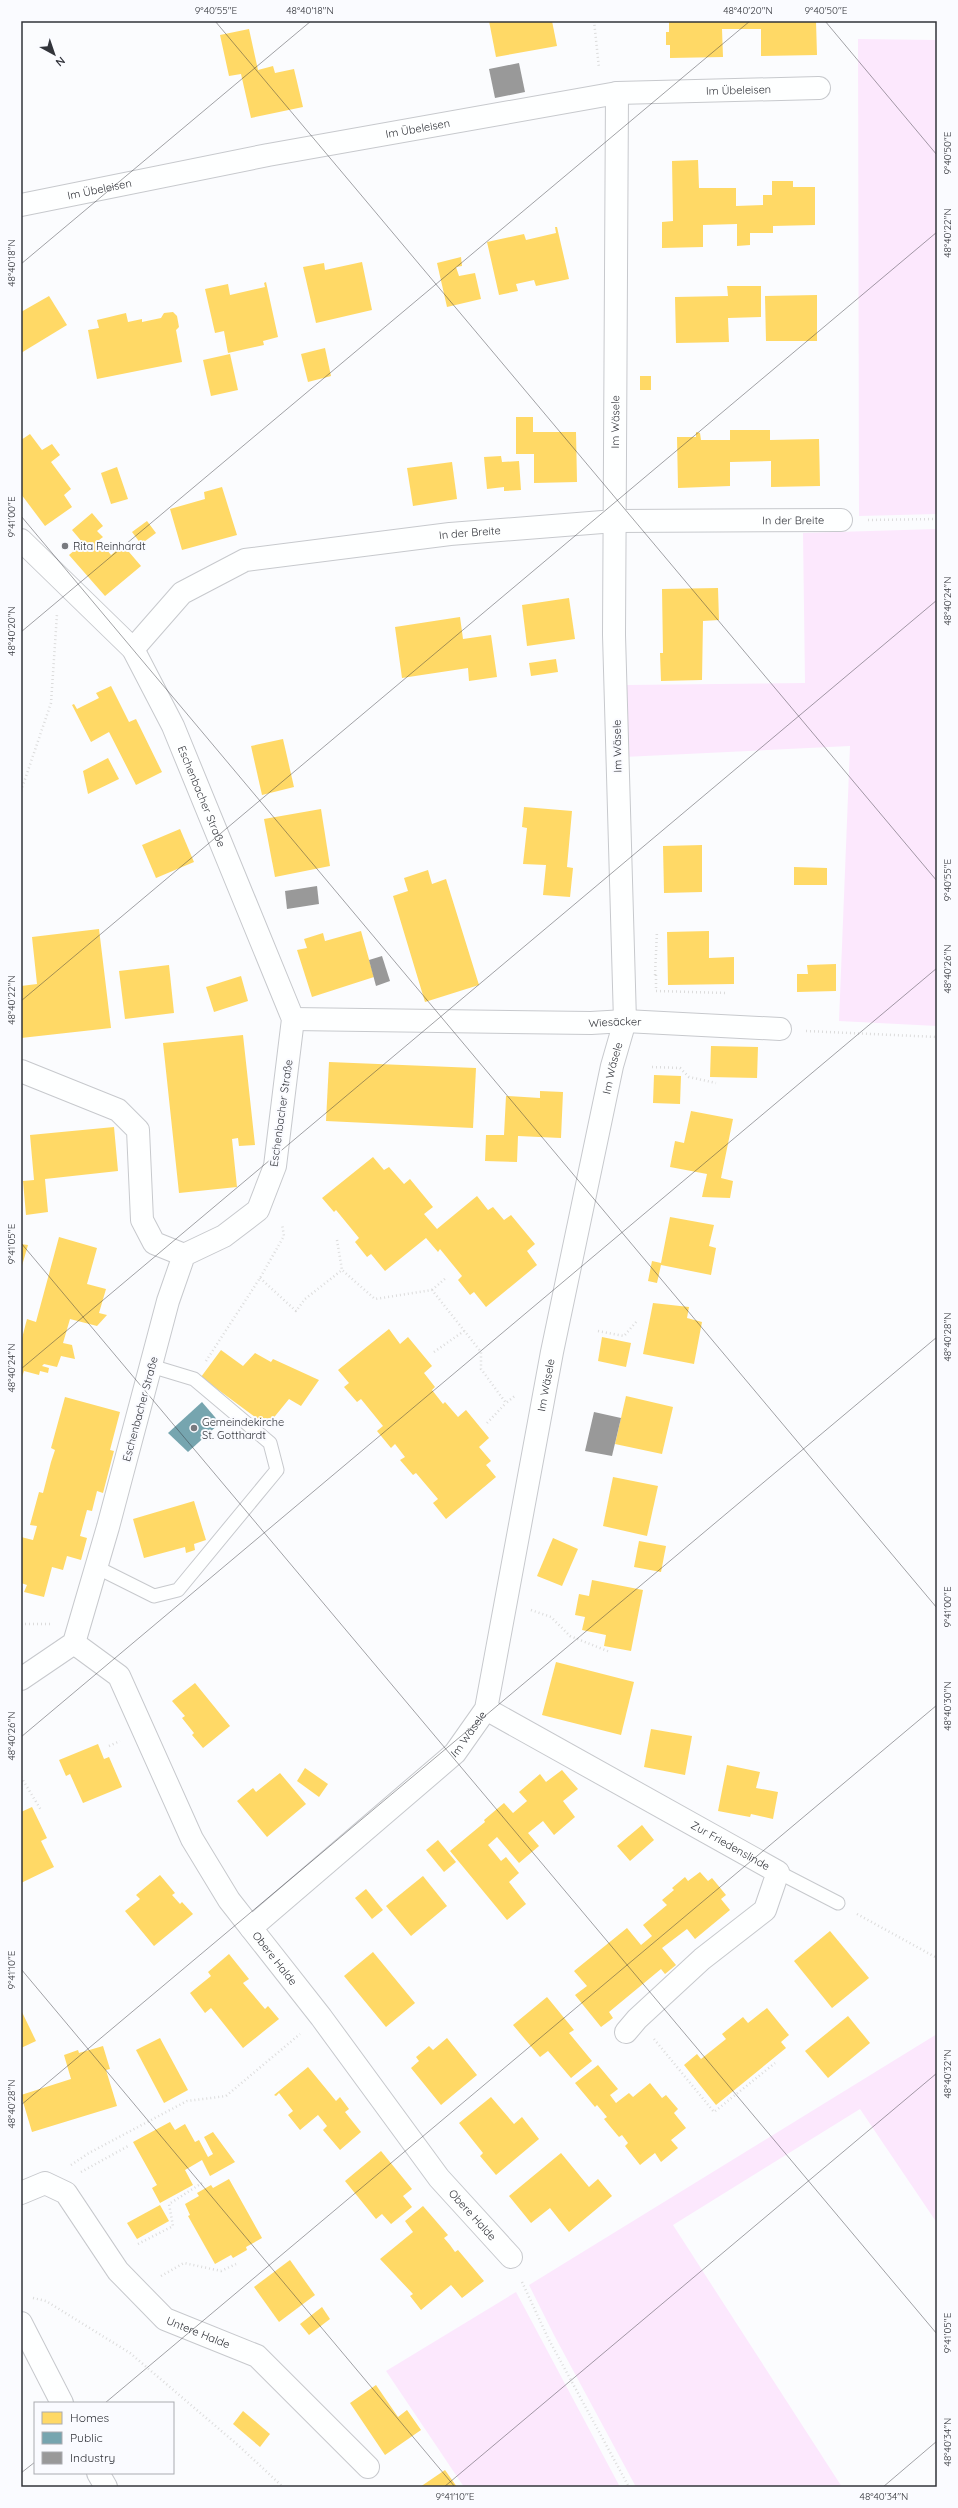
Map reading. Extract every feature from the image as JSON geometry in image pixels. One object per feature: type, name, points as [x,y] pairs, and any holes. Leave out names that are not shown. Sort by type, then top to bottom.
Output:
[{"type":"street","name":"Im Übeleisen","points":[[21,206],[268,155],[610,95],[819,88]]},
{"type":"street","name":"Im Wäsele","points":[[251,1928],[456,1753],[486,1709],[548,1370],[612,1066],[625,1021],[614,635],[615,521],[610,95]]},
{"type":"street","name":"In der Breite","points":[[133,649],[182,593],[244,560],[450,534],[615,521],[841,520]]},
{"type":"street","name":"Eschenbacher Straße","points":[[21,540],[133,649],[173,726],[293,1019],[275,1166],[258,1210],[224,1236],[184,1255],[168,1301],[74,1643]]},
{"type":"street","name":"Wiesäcker","points":[[293,1019],[591,1022],[625,1021],[780,1029]]},
{"type":"street","points":[[21,1070],[118,1110],[138,1130],[142,1220],[154,1243],[184,1255]]},
{"type":"street","points":[[21,1679],[74,1643]]},
{"type":"street","name":"Obere Halde","points":[[74,1643],[119,1676],[192,1839],[229,1900],[321,2017],[439,2178],[511,2257]]},
{"type":"street","name":"Zur Friedenslinde","points":[[486,1709],[778,1872],[765,1910],[702,1959],[632,2025]]},
{"type":"street","points":[[21,2193],[49,2185]]},
{"type":"street","name":"Untere Halde","points":[[49,2185],[66,2193],[118,2271],[165,2319],[257,2356],[368,2467]]},
{"type":"street","points":[[21,2323],[61,2402]]},
{"type":"street","points":[[99,2474],[106,2487]]},
{"type":"lane","points":[[96,1567],[154,1596],[178,1590],[277,1470],[270,1443],[194,1379],[151,1366]]},
{"type":"lane","points":[[778,1872],[838,1903]]},
{"type":"path","points":[[594,21],[610,95]]},
{"type":"path","points":[[841,520],[937,519]]},
{"type":"path","points":[[21,791],[51,703],[59,577]]},
{"type":"path","points":[[656,975],[656,991],[726,993]]},
{"type":"path","points":[[780,1029],[937,1037]]},
{"type":"path","points":[[652,1067],[680,1068],[689,1077],[716,1083]]},
{"type":"path","points":[[194,1379],[260,1278],[284,1236],[282,1220]]},
{"type":"path","points":[[336,1240],[342,1270],[375,1299],[432,1290],[446,1277]]},
{"type":"path","points":[[260,1278],[296,1311],[305,1299],[342,1270]]},
{"type":"path","points":[[432,1290],[481,1352],[481,1369],[506,1403]]},
{"type":"path","points":[[598,1331],[624,1336],[637,1321]]},
{"type":"path","points":[[434,1352],[464,1330]]},
{"type":"path","points":[[487,1423],[506,1403],[548,1370]]},
{"type":"path","points":[[506,1600],[552,1617],[570,1636],[610,1652]]},
{"type":"path","points":[[21,1777],[41,1810]]},
{"type":"path","points":[[838,1903],[937,1958]]},
{"type":"path","points":[[49,2185],[89,2153],[187,2101],[226,2096],[321,2017]]},
{"type":"path","points":[[632,2025],[714,2112],[775,2063]]},
{"type":"path","points":[[49,2185],[130,2145]]},
{"type":"path","points":[[138,2244],[174,2226],[170,2204],[202,2183]]},
{"type":"path","points":[[511,2257],[548,2338],[629,2487]]},
{"type":"path","points":[[160,2276],[184,2263],[222,2271],[236,2264]]},
{"type":"path","points":[[27,2297],[46,2301],[130,2353],[239,2446],[283,2487]]},
{"type":"shaded area","points":[[858,39],[937,40],[937,514],[859,516]]},
{"type":"shaded area","points":[[937,529],[937,1026],[839,1021],[850,746],[624,757],[627,685],[805,683],[803,533]]},
{"type":"shaded area","points":[[937,2034],[937,2223],[860,2109],[673,2225],[842,2487],[636,2487],[554,2335],[529,2285]]},
{"type":"shaded area","points":[[516,2292],[620,2487],[464,2487],[386,2371]]},
{"type":"building: Homes","points":[[489,21],[552,21],[557,46],[496,57]]},
{"type":"building: Homes","points":[[669,21],[816,21],[817,55],[761,56],[761,29],[722,29],[723,57],[670,58],[670,45],[666,45],[666,32],[669,32]]},
{"type":"building: Homes","points":[[249,29],[258,70],[273,66],[275,73],[294,69],[303,107],[251,118],[241,74],[229,76],[220,35]]},
{"type":"building: Homes","points":[[698,160],[699,188],[736,188],[736,206],[763,205],[763,195],[772,195],[772,181],[793,181],[793,187],[815,187],[815,225],[773,226],[773,233],[750,233],[750,245],[737,246],[737,224],[703,225],[703,247],[662,248],[662,222],[673,221],[672,161]]},
{"type":"building: Homes","points":[[555,227],[557,227],[569,279],[536,286],[534,280],[516,284],[518,291],[499,295],[487,242],[524,234],[526,240],[556,233]]},
{"type":"building: Homes","points":[[461,257],[462,266],[456,267],[459,276],[475,273],[481,299],[447,307],[437,263]]},
{"type":"building: Homes","points":[[362,262],[372,310],[316,323],[303,267],[324,263],[325,270]]},
{"type":"building: Homes","points":[[266,282],[278,337],[263,341],[264,345],[228,353],[224,331],[215,333],[205,289],[228,284],[230,295],[265,287],[264,283]]},
{"type":"building: Homes","points":[[727,286],[761,286],[761,317],[728,318],[729,342],[676,343],[675,297],[728,296]]},
{"type":"building: Homes","points":[[817,295],[817,341],[766,341],[765,296]]},
{"type":"building: Homes","points":[[49,296],[67,325],[21,353],[21,312]]},
{"type":"building: Homes","points":[[173,312],[177,316],[179,327],[176,330],[182,362],[97,379],[88,330],[99,328],[97,320],[126,313],[128,322],[142,319],[142,322],[161,318],[164,313]]},
{"type":"building: Homes","points":[[325,348],[331,376],[308,382],[301,354]]},
{"type":"building: Homes","points":[[230,354],[238,390],[211,396],[203,360]]},
{"type":"building: Homes","points":[[640,376],[651,376],[651,390],[640,390]]},
{"type":"building: Homes","points":[[516,417],[533,417],[533,432],[576,432],[577,482],[534,483],[534,454],[516,454]]},
{"type":"building: Homes","points":[[730,430],[770,430],[770,440],[819,439],[820,486],[771,487],[771,461],[730,462],[730,486],[678,488],[677,437],[696,437],[696,432],[700,433],[701,440],[730,440]]},
{"type":"building: Homes","points":[[30,434],[42,450],[52,444],[60,455],[51,462],[71,489],[64,495],[72,507],[45,526],[21,494],[21,440]]},
{"type":"building: Homes","points":[[501,456],[502,462],[519,461],[521,490],[504,491],[504,487],[487,489],[484,457]]},
{"type":"building: Homes","points":[[452,462],[457,499],[413,506],[407,468]]},
{"type":"building: Homes","points":[[117,467],[128,499],[111,504],[101,473]]},
{"type":"building: Homes","points":[[222,487],[237,535],[182,550],[170,509],[205,499],[204,492]]},
{"type":"building: Homes","points":[[92,513],[103,526],[97,531],[103,537],[99,540],[111,555],[123,545],[141,566],[105,596],[69,555],[83,543],[72,530]]},
{"type":"building: Homes","points":[[147,521],[156,533],[141,544],[132,532]]},
{"type":"building: Homes","points":[[718,588],[719,620],[703,621],[702,680],[661,681],[660,653],[663,653],[662,589]]},
{"type":"building: Homes","points":[[569,598],[575,639],[527,646],[522,605]]},
{"type":"building: Homes","points":[[460,617],[463,639],[491,635],[497,677],[469,681],[468,668],[402,678],[395,627]]},
{"type":"building: Homes","points":[[556,659],[558,672],[531,676],[529,663]]},
{"type":"building: Homes","points":[[111,686],[129,722],[136,719],[162,772],[136,785],[109,732],[91,742],[72,705],[74,704],[77,709],[99,698],[96,693]]},
{"type":"building: Homes","points":[[283,739],[294,787],[262,795],[251,746]]},
{"type":"building: Homes","points":[[108,758],[119,779],[88,794],[83,771]]},
{"type":"building: Homes","points":[[524,807],[572,811],[567,867],[573,868],[570,897],[543,895],[546,865],[523,864],[527,828],[522,827]]},
{"type":"building: Homes","points":[[321,809],[330,866],[275,877],[264,819]]},
{"type":"building: Homes","points":[[180,829],[194,862],[156,878],[142,845]]},
{"type":"building: Homes","points":[[702,845],[702,892],[664,893],[663,846]]},
{"type":"building: Homes","points":[[794,867],[827,868],[827,885],[794,885]]},
{"type":"building: Homes","points":[[428,870],[432,884],[446,879],[479,985],[425,1002],[393,896],[408,891],[404,878]]},
{"type":"building: Homes","points":[[99,929],[111,1028],[21,1038],[21,986],[37,984],[32,937]]},
{"type":"building: Homes","points":[[361,931],[374,977],[312,997],[297,950],[307,948],[304,939],[323,933],[325,941]]},
{"type":"building: Homes","points":[[709,931],[709,958],[734,957],[734,984],[668,985],[667,932]]},
{"type":"building: Homes","points":[[836,964],[836,991],[797,992],[797,974],[808,974],[807,965]]},
{"type":"building: Homes","points":[[169,965],[174,1013],[125,1019],[119,971]]},
{"type":"building: Homes","points":[[241,976],[248,1001],[214,1012],[206,987]]},
{"type":"building: Homes","points":[[243,1035],[255,1145],[239,1146],[238,1138],[232,1139],[237,1187],[179,1193],[163,1043]]},
{"type":"building: Homes","points":[[711,1046],[758,1047],[757,1078],[710,1077]]},
{"type":"building: Homes","points":[[329,1062],[476,1068],[473,1128],[326,1121]]},
{"type":"building: Homes","points":[[654,1075],[681,1076],[680,1104],[653,1103]]},
{"type":"building: Homes","points":[[540,1091],[563,1092],[561,1138],[518,1136],[517,1162],[485,1161],[486,1135],[504,1135],[506,1096],[540,1098]]},
{"type":"building: Homes","points":[[691,1111],[733,1119],[721,1178],[733,1181],[730,1198],[702,1197],[707,1174],[670,1167],[675,1141],[684,1143]]},
{"type":"building: Homes","points":[[114,1127],[118,1171],[45,1179],[48,1212],[26,1215],[23,1181],[34,1180],[30,1135]]},
{"type":"building: Homes","points":[[373,1157],[384,1170],[389,1167],[404,1184],[410,1179],[433,1207],[424,1214],[437,1229],[477,1196],[488,1210],[493,1207],[504,1220],[511,1215],[535,1244],[527,1251],[537,1265],[486,1307],[474,1292],[470,1295],[458,1280],[462,1276],[440,1249],[438,1252],[426,1238],[385,1271],[371,1254],[367,1257],[355,1242],[359,1238],[336,1210],[334,1212],[322,1198]]},
{"type":"building: Homes","points":[[670,1217],[714,1225],[709,1246],[716,1248],[711,1275],[661,1265],[657,1283],[648,1281],[652,1261],[661,1263]]},
{"type":"building: Homes","points":[[59,1237],[97,1248],[87,1284],[106,1289],[99,1313],[107,1315],[97,1326],[70,1319],[63,1343],[72,1345],[75,1359],[61,1356],[57,1367],[44,1364],[42,1366],[49,1368],[48,1373],[40,1371],[39,1375],[24,1371],[21,1380],[21,1342],[27,1319],[36,1322]]},
{"type":"building: Homes","points":[[21,1244],[28,1245],[21,1269]]},
{"type":"building: Homes","points":[[653,1303],[689,1307],[687,1318],[702,1322],[694,1364],[643,1354]]},
{"type":"building: Homes","points":[[389,1329],[400,1344],[408,1337],[432,1366],[424,1373],[435,1387],[432,1390],[443,1404],[445,1402],[458,1417],[466,1410],[489,1438],[479,1447],[491,1461],[486,1465],[496,1477],[446,1519],[433,1503],[438,1499],[416,1473],[413,1475],[400,1460],[405,1457],[395,1444],[391,1448],[377,1431],[383,1426],[361,1399],[357,1402],[344,1387],[349,1383],[338,1370]]},
{"type":"building: Homes","points":[[602,1337],[631,1343],[626,1367],[598,1361]]},
{"type":"building: Homes","points":[[221,1350],[243,1366],[255,1353],[271,1362],[273,1359],[319,1380],[301,1406],[289,1399],[267,1426],[201,1377]]},
{"type":"building: Homes","points":[[626,1396],[673,1407],[662,1454],[615,1444]]},
{"type":"building: Homes","points":[[65,1397],[120,1412],[110,1450],[114,1451],[103,1493],[97,1491],[92,1511],[87,1510],[80,1536],[87,1538],[81,1560],[67,1556],[63,1570],[52,1567],[44,1597],[24,1592],[27,1585],[21,1583],[21,1537],[33,1540],[37,1526],[30,1525],[39,1492],[43,1493],[55,1450],[51,1448]]},
{"type":"building: Homes","points":[[613,1477],[658,1486],[647,1536],[603,1526]]},
{"type":"building: Homes","points":[[194,1501],[206,1540],[194,1544],[195,1550],[186,1553],[185,1547],[144,1558],[133,1519]]},
{"type":"building: Homes","points":[[553,1538],[578,1549],[562,1586],[537,1576]]},
{"type":"building: Homes","points":[[639,1541],[666,1546],[661,1572],[634,1567]]},
{"type":"building: Homes","points":[[592,1580],[643,1590],[631,1651],[604,1646],[606,1635],[582,1630],[585,1617],[575,1615],[579,1594],[589,1596]]},
{"type":"building: Homes","points":[[556,1662],[634,1682],[621,1735],[542,1715]]},
{"type":"building: Homes","points":[[195,1683],[230,1726],[203,1748],[192,1735],[194,1733],[182,1718],[185,1716],[172,1701]]},
{"type":"building: Homes","points":[[651,1729],[692,1736],[685,1775],[644,1767]]},
{"type":"building: Homes","points":[[98,1744],[104,1759],[109,1757],[122,1787],[83,1803],[70,1774],[66,1776],[59,1760]]},
{"type":"building: Homes","points":[[727,1765],[760,1772],[756,1788],[778,1792],[773,1819],[751,1814],[750,1817],[718,1811]]},
{"type":"building: Homes","points":[[305,1768],[328,1784],[319,1797],[297,1781]]},
{"type":"building: Homes","points":[[562,1770],[578,1789],[563,1801],[575,1817],[554,1835],[543,1821],[528,1833],[539,1846],[519,1863],[497,1837],[488,1845],[501,1861],[506,1857],[519,1873],[509,1882],[526,1904],[507,1920],[450,1851],[485,1822],[484,1820],[504,1803],[513,1813],[527,1801],[519,1792],[540,1774],[546,1782]]},
{"type":"building: Homes","points":[[280,1773],[306,1804],[267,1837],[237,1801],[253,1788],[256,1792]]},
{"type":"building: Homes","points":[[32,1807],[47,1838],[41,1841],[54,1867],[21,1883],[21,1812]]},
{"type":"building: Homes","points":[[642,1825],[654,1840],[630,1861],[617,1846]]},
{"type":"building: Homes","points":[[438,1840],[456,1862],[444,1872],[426,1850]]},
{"type":"building: Homes","points":[[700,1872],[708,1881],[712,1878],[726,1895],[721,1899],[730,1910],[695,1939],[687,1929],[662,1948],[676,1965],[665,1974],[661,1969],[609,2012],[613,2018],[601,2027],[575,1995],[587,1986],[574,1971],[627,1928],[641,1945],[652,1936],[643,1925],[667,1905],[662,1900],[674,1890],[672,1888],[685,1877],[688,1881]]},
{"type":"building: Homes","points":[[160,1875],[175,1893],[172,1895],[180,1904],[182,1902],[193,1914],[154,1946],[125,1911],[140,1899],[136,1895]]},
{"type":"building: Homes","points":[[423,1876],[447,1906],[411,1936],[386,1906]]},
{"type":"building: Homes","points":[[366,1889],[383,1910],[372,1919],[355,1898]]},
{"type":"building: Homes","points":[[830,1931],[869,1978],[832,2008],[794,1961]]},
{"type":"building: Homes","points":[[373,1952],[415,2003],[386,2027],[344,1976]]},
{"type":"building: Homes","points":[[229,1954],[249,1979],[243,1983],[265,2009],[268,2006],[279,2019],[243,2048],[211,2008],[205,2013],[190,1993],[211,1976],[208,1972]]},
{"type":"building: Homes","points":[[547,1997],[574,2030],[569,2033],[592,2061],[571,2078],[548,2051],[540,2057],[513,2025]]},
{"type":"building: Homes","points":[[767,2008],[789,2035],[781,2042],[786,2048],[716,2105],[684,2065],[697,2054],[701,2059],[726,2039],[722,2034],[743,2017],[748,2023]]},
{"type":"building: Homes","points":[[21,2010],[36,2041],[21,2048]]},
{"type":"building: Homes","points":[[848,2016],[870,2043],[828,2078],[805,2051]]},
{"type":"building: Homes","points":[[160,2038],[188,2090],[164,2103],[136,2050]]},
{"type":"building: Homes","points":[[447,2038],[477,2075],[441,2105],[411,2068],[419,2061],[416,2057],[429,2046],[433,2050]]},
{"type":"building: Homes","points":[[103,2046],[110,2069],[106,2070],[117,2106],[32,2132],[21,2095],[71,2079],[64,2055],[78,2050],[79,2053]]},
{"type":"building: Homes","points":[[598,2065],[618,2089],[610,2095],[616,2103],[629,2093],[633,2097],[650,2083],[662,2098],[666,2095],[678,2109],[674,2113],[686,2128],[671,2140],[678,2148],[661,2162],[655,2153],[640,2165],[625,2146],[628,2143],[622,2135],[619,2137],[604,2119],[607,2117],[597,2105],[595,2107],[575,2083]]},
{"type":"building: Homes","points":[[308,2067],[336,2101],[340,2097],[349,2109],[345,2112],[361,2132],[340,2150],[323,2130],[327,2126],[318,2115],[300,2130],[288,2115],[293,2111],[279,2093],[276,2096],[274,2095]]},
{"type":"building: Homes","points":[[491,2097],[514,2124],[522,2117],[539,2139],[496,2175],[480,2156],[483,2153],[459,2123]]},
{"type":"building: Homes","points":[[170,2122],[175,2130],[185,2124],[195,2142],[199,2140],[208,2157],[213,2154],[204,2137],[213,2132],[235,2162],[210,2176],[202,2160],[185,2170],[193,2185],[160,2203],[152,2188],[157,2185],[133,2142]]},
{"type":"building: Homes","points":[[381,2151],[412,2189],[403,2196],[412,2207],[391,2224],[382,2214],[376,2219],[345,2181]]},
{"type":"building: Homes","points":[[561,2153],[589,2187],[598,2179],[612,2196],[569,2232],[550,2208],[531,2223],[509,2196]]},
{"type":"building: Homes","points":[[229,2179],[262,2238],[246,2247],[247,2250],[233,2258],[231,2255],[215,2264],[188,2216],[190,2215],[185,2204],[199,2196],[197,2193],[211,2185],[213,2188]]},
{"type":"building: Homes","points":[[160,2205],[169,2221],[137,2239],[127,2223]]},
{"type":"building: Homes","points":[[423,2206],[448,2235],[444,2238],[455,2252],[458,2250],[484,2281],[462,2298],[451,2285],[421,2310],[410,2296],[413,2294],[380,2259],[413,2232],[405,2221]]},
{"type":"building: Homes","points":[[290,2260],[315,2295],[279,2322],[254,2287]]},
{"type":"building: Homes","points":[[322,2307],[330,2319],[309,2335],[300,2324]]},
{"type":"building: Homes","points":[[376,2385],[398,2417],[407,2410],[421,2430],[385,2455],[350,2403]]},
{"type":"building: Homes","points":[[243,2411],[270,2434],[260,2447],[233,2424]]},
{"type":"building: Homes","points":[[445,2470],[457,2487],[420,2487]]},
{"type":"building: Public","name":"Gemeindekirche St. Gotthardt","points":[[202,1402],[220,1423],[188,1452],[168,1433]]},
{"type":"building: Industry","points":[[519,63],[525,92],[495,98],[489,69]]},
{"type":"building: Industry","points":[[317,886],[319,904],[287,909],[285,891]]},
{"type":"building: Industry","points":[[382,956],[390,981],[376,986],[369,960]]},
{"type":"building: Industry","points":[[594,1412],[621,1418],[612,1456],[585,1451]]},
{"type":"place","name":"Rita Reinhardt","points":[[65,546]]},
{"type":"place","name":"Gemeindekirche St. Gotthardt","points":[[194,1428]]}]
